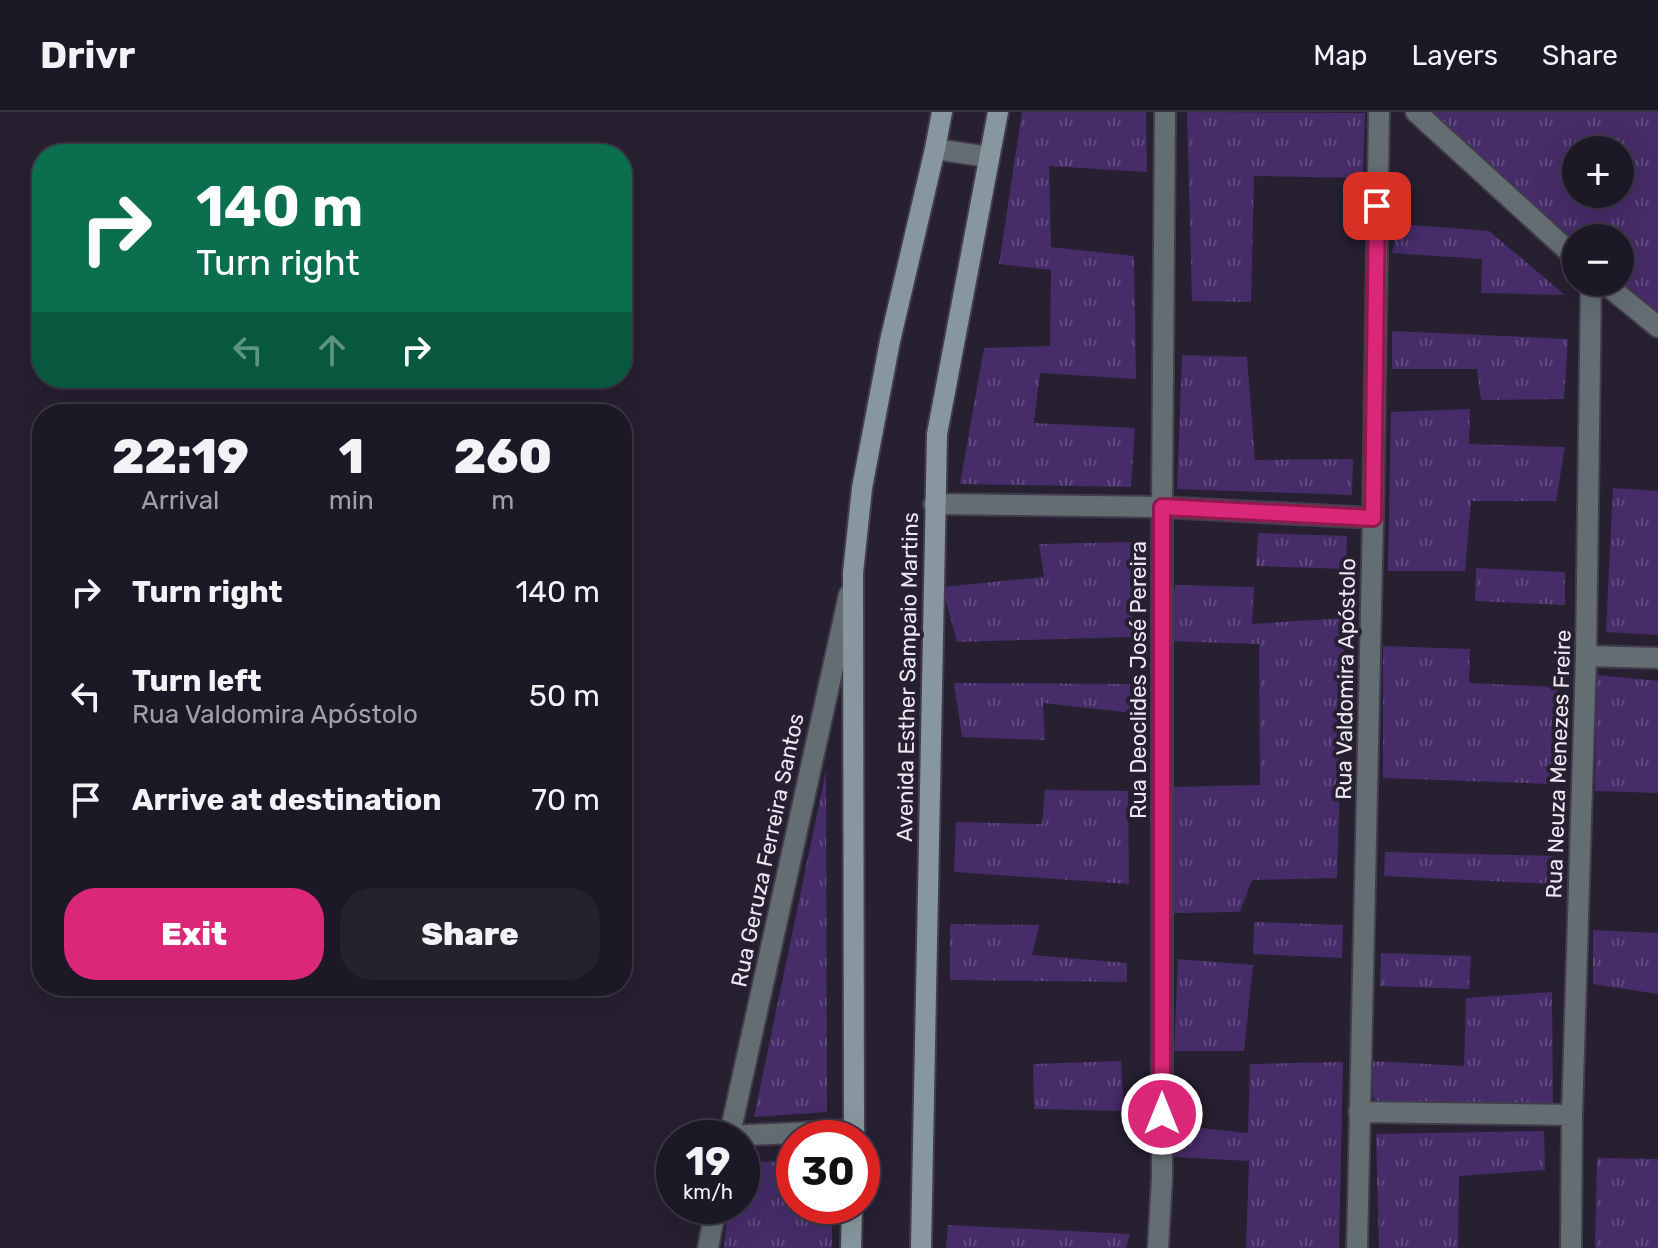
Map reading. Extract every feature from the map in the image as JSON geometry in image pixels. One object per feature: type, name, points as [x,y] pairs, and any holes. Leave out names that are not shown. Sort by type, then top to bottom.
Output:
[{"type":"street","points":[[854,1120],[853,573],[862,488],[890,341],[942,112]]},
{"type":"street","name":"Avenida Esther Sampaio Martins","points":[[921,1248],[937,434],[998,112]]},
{"type":"street","name":"Rua Deoclides José Pereira","points":[[1158,1248],[1162,1178],[1165,112]]},
{"type":"street","name":"Rua Valdomira Apóstolo","points":[[1357,1248],[1379,112]]},
{"type":"street","points":[[1416,112],[1562,245]]},
{"type":"street","points":[[935,149],[989,157]]},
{"type":"street","name":"Rua Neuza Menezes Freire","points":[[1571,1248],[1586,656],[1591,296]]},
{"type":"street","points":[[1620,296],[1658,327]]},
{"type":"street","points":[[934,504],[1162,507],[1373,518]]},
{"type":"street","name":"Rua Geruza Ferreira Santos","points":[[733,1120],[853,573]]},
{"type":"street","points":[[1586,656],[1658,658]]},
{"type":"street","points":[[1359,1112],[1572,1115]]},
{"type":"street","points":[[708,1248],[713,1224]]},
{"type":"street","points":[[851,1248],[852,1224]]},
{"type":"green space","points":[[1022,112],[1146,112],[1147,172],[1049,166],[1051,247],[1134,256],[1136,379],[1040,373],[1034,423],[1135,428],[1131,487],[960,484],[984,348],[1050,346],[1051,270],[999,264]]},
{"type":"green space","points":[[1187,112],[1365,113],[1363,178],[1254,176],[1251,302],[1192,301]]},
{"type":"green space","points":[[1416,112],[1658,112],[1658,327],[1620,296],[1634,296],[1634,224],[1562,224],[1562,245]]},
{"type":"green space","points":[[1398,224],[1489,231],[1562,295],[1481,293],[1482,259],[1392,253]]},
{"type":"green space","points":[[1392,331],[1568,339],[1564,399],[1481,400],[1477,369],[1392,369]]},
{"type":"green space","points":[[1182,355],[1247,357],[1255,460],[1353,459],[1352,495],[1177,489]]},
{"type":"green space","points":[[1470,409],[1469,444],[1565,447],[1556,501],[1471,501],[1465,571],[1388,571],[1391,412]]},
{"type":"green space","points":[[1613,488],[1658,491],[1658,635],[1606,632]]},
{"type":"green space","points":[[1258,533],[1347,536],[1346,569],[1256,566]]},
{"type":"green space","points":[[1133,542],[1132,637],[957,642],[942,587],[1044,577],[1039,544]]},
{"type":"green space","points":[[1476,568],[1565,572],[1565,605],[1475,601]]},
{"type":"green space","points":[[1175,585],[1254,587],[1252,624],[1345,618],[1337,878],[1252,880],[1240,912],[1174,913],[1171,787],[1260,785],[1259,644],[1168,641]]},
{"type":"green space","points":[[1383,646],[1470,649],[1469,683],[1559,687],[1552,784],[1383,778]]},
{"type":"green space","points":[[1597,675],[1658,681],[1658,793],[1595,791]]},
{"type":"green space","points":[[954,683],[1130,684],[1132,713],[1043,703],[1045,740],[962,737]]},
{"type":"green space","points":[[826,771],[827,1112],[754,1117]]},
{"type":"green space","points":[[1045,790],[1128,791],[1129,884],[954,872],[956,822],[1042,824]]},
{"type":"green space","points":[[1385,852],[1556,856],[1554,884],[1384,876]]},
{"type":"green space","points":[[1254,922],[1343,925],[1342,958],[1253,954]]},
{"type":"green space","points":[[950,924],[1039,925],[1032,955],[1127,963],[1127,982],[950,980]]},
{"type":"green space","points":[[1593,930],[1658,933],[1658,994],[1593,984]]},
{"type":"green space","points":[[1381,953],[1471,956],[1469,989],[1380,986]]},
{"type":"green space","points":[[1178,959],[1253,965],[1244,1051],[1174,1051]]},
{"type":"green space","points":[[1552,992],[1553,1105],[1374,1103],[1371,1061],[1464,1066],[1466,998]]},
{"type":"green space","points":[[1121,1061],[1124,1111],[1034,1109],[1033,1064]]},
{"type":"green space","points":[[1343,1062],[1339,1248],[1246,1248],[1249,1161],[1174,1157],[1174,1125],[1248,1133],[1250,1064]]},
{"type":"green space","points":[[1544,1131],[1545,1170],[1459,1176],[1458,1248],[1379,1248],[1376,1134]]},
{"type":"green space","points":[[1597,1158],[1658,1159],[1658,1248],[1595,1248]]},
{"type":"green space","points":[[760,1161],[776,1162],[776,1224],[832,1224],[832,1248],[724,1248],[726,1224],[760,1224]]},
{"type":"green space","points":[[948,1225],[1130,1234],[1126,1248],[946,1248]]},
{"type":"route","points":[[1162,1114],[1162,507],[1373,518],[1377,206]]}]
